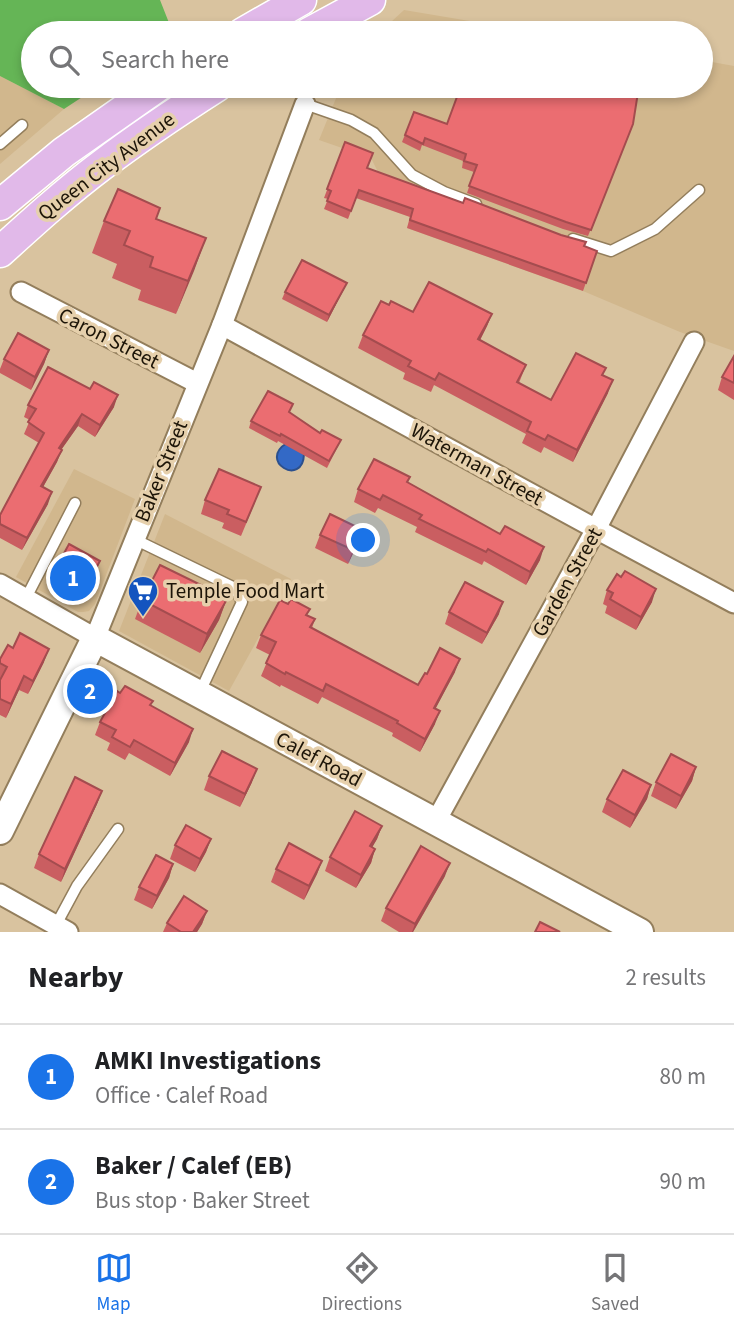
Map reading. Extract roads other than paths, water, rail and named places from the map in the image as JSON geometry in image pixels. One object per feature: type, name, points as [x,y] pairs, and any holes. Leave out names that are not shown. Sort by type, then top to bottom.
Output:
[{"type":"main road","points":[[264,21],[301,0]]},
{"type":"main road","points":[[331,21],[370,0]]},
{"type":"main road","name":"Queen City Avenue","points":[[0,205],[64,152],[141,98]]},
{"type":"main road","name":"Queen City Avenue","points":[[0,252],[101,165],[198,98]]},
{"type":"main road","name":"Calef Road","points":[[95,638],[640,932]]},
{"type":"main road","name":"Baker Street","points":[[0,831],[95,638]]},
{"type":"street","name":"Baker Street","points":[[95,638],[222,324],[305,104]]},
{"type":"street","name":"Caron Street","points":[[21,292],[197,383]]},
{"type":"street","name":"Waterman Street","points":[[222,324],[734,603]]},
{"type":"street","name":"Garden Street","points":[[436,821],[596,529],[694,342]]},
{"type":"street","name":"Calef Road","points":[[0,584],[95,638]]},
{"type":"street","points":[[0,894],[62,928]]},
{"type":"lane","points":[[305,104],[352,120],[374,133],[412,175],[444,192],[483,206]]},
{"type":"lane","points":[[0,144],[22,125]]},
{"type":"lane","points":[[561,236],[611,251],[655,229],[699,190]]},
{"type":"lane","points":[[26,598],[75,503]]},
{"type":"lane","points":[[134,539],[235,588],[242,602],[199,694]]},
{"type":"lane","points":[[62,928],[77,886],[118,829]]},
{"type":"water","points":[[287,443],[304,454],[302,464],[297,469],[284,468],[279,463],[279,450]]},
{"type":"place","name":"AMKI Investigations","points":[[73,578]]},
{"type":"place","name":"Temple Food Mart","points":[[143,618]]},
{"type":"place","name":"Baker / Calef (EB)","points":[[90,691]]}]
